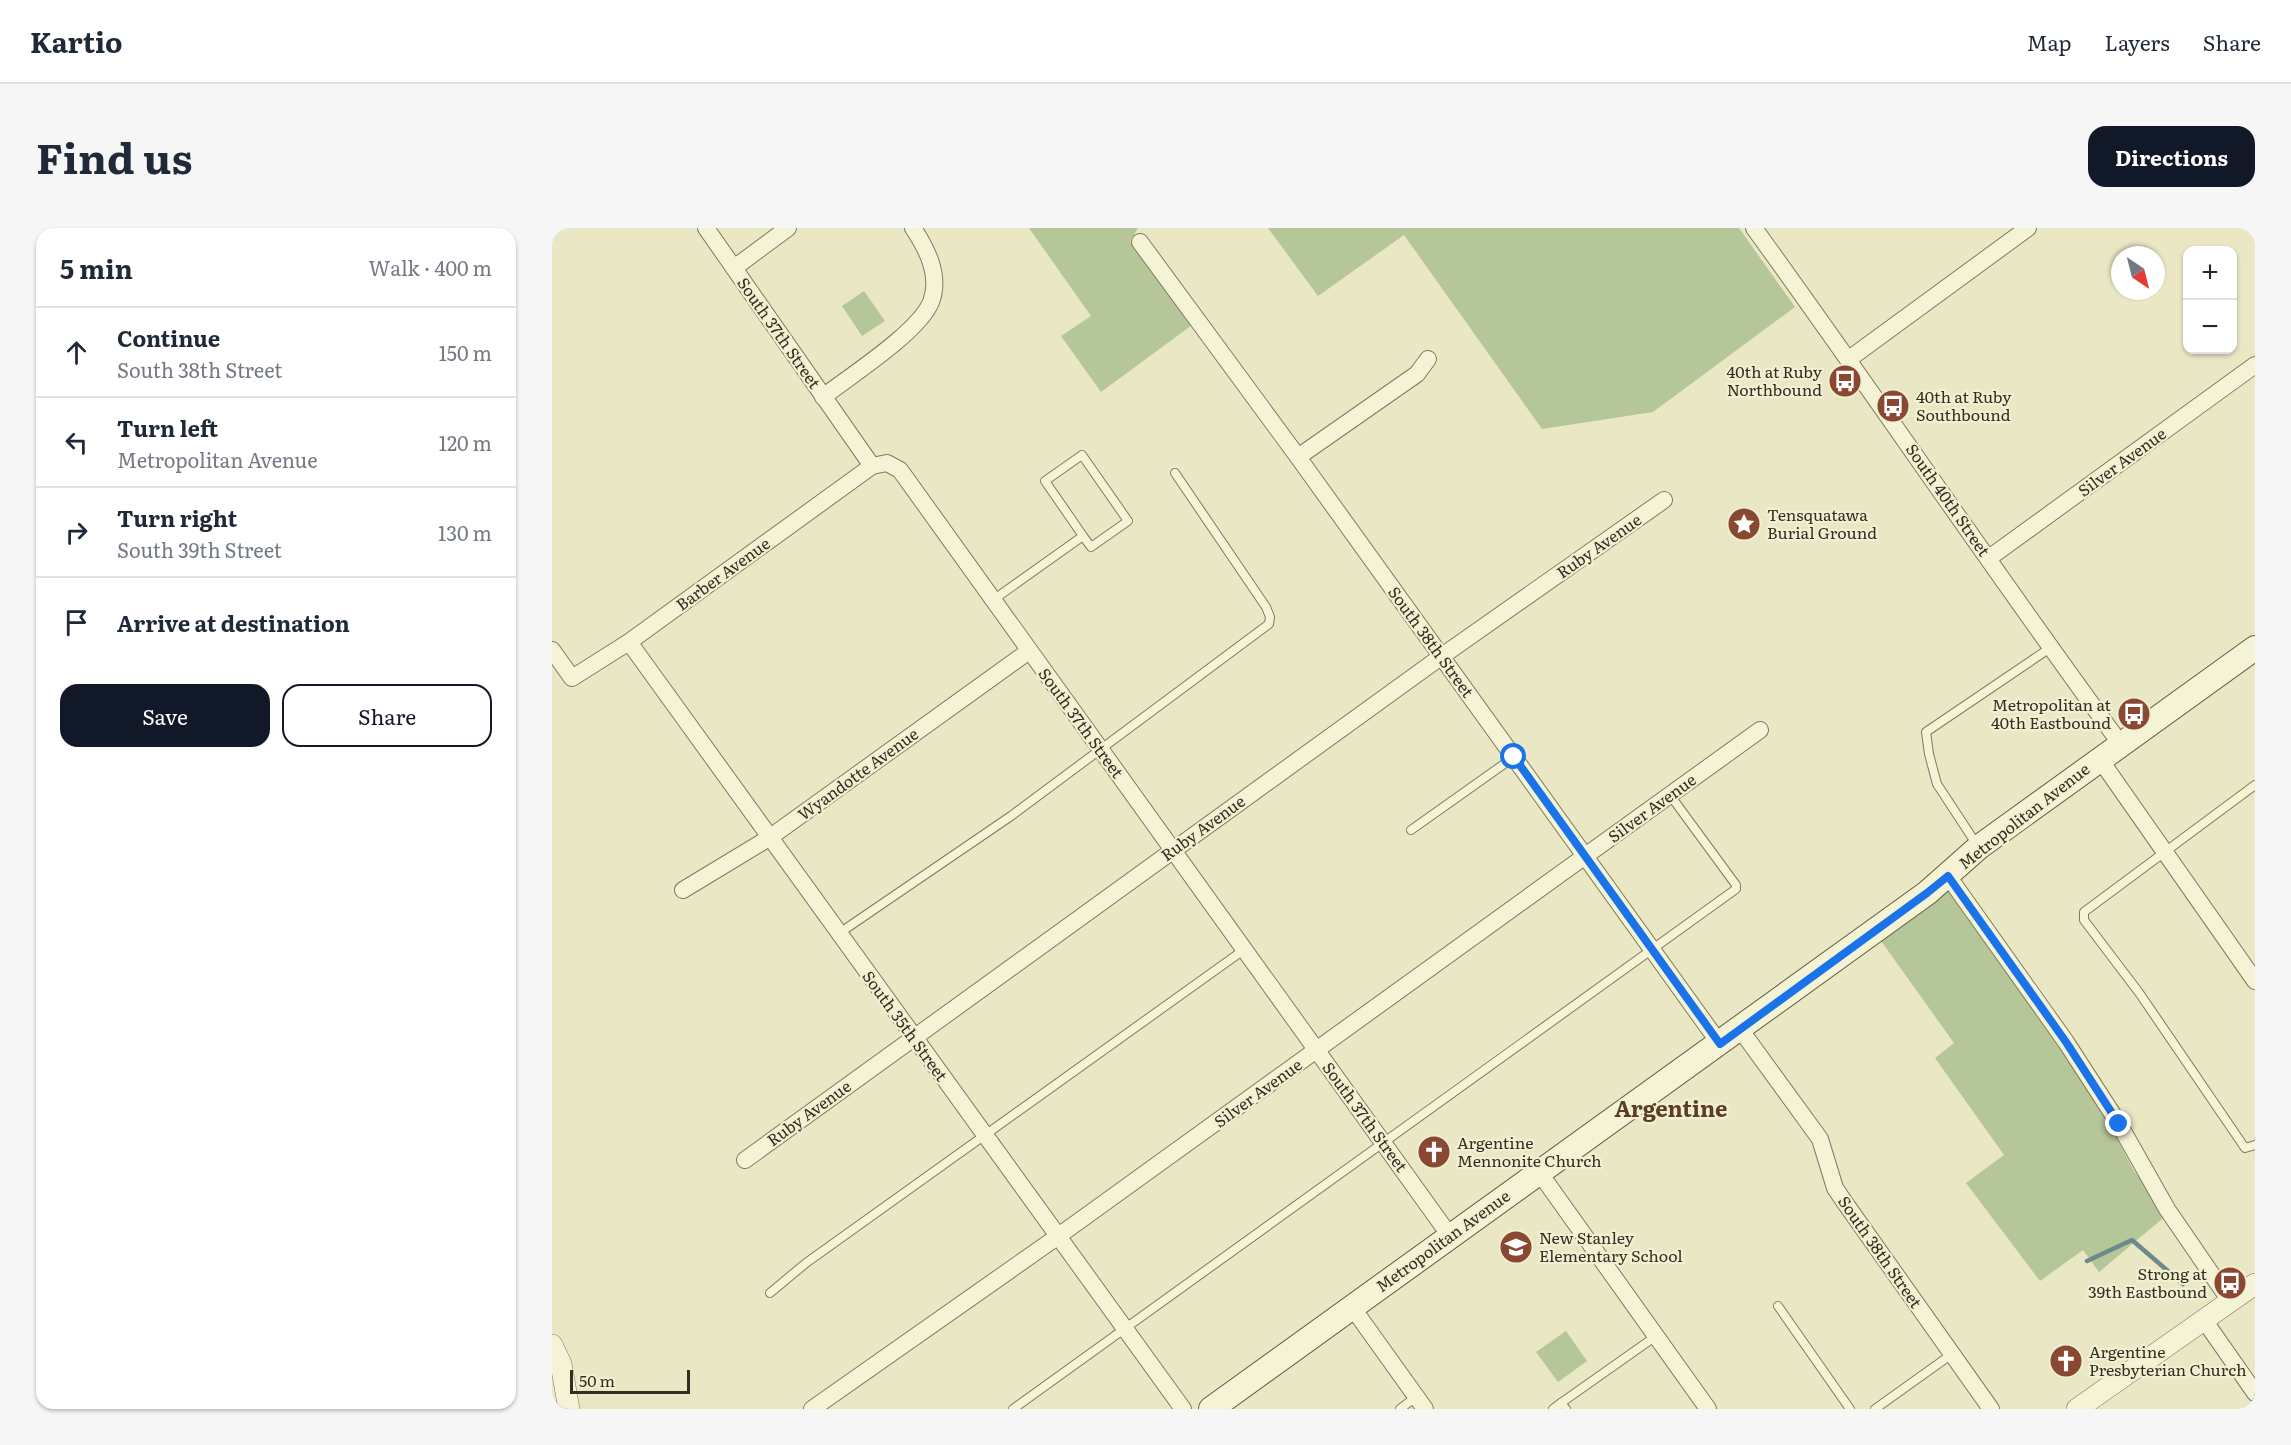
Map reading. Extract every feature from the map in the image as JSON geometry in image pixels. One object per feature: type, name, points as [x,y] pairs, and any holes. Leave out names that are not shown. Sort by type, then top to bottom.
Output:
[{"type":"main road","name":"Metropolitan Avenue","points":[[1210,1409],[1720,1044],[1927,893],[1979,847],[2099,758],[2255,648]]},
{"type":"street","name":"South 37th Street","points":[[706,228],[872,466],[887,463],[900,470],[1450,1236]]},
{"type":"street","points":[[735,268],[788,228]]},
{"type":"street","points":[[823,397],[906,334],[931,302],[934,280],[930,254],[913,228]]},
{"type":"street","name":"South 40th Street","points":[[1754,228],[1849,359],[2050,648],[2120,743]]},
{"type":"street","points":[[1849,359],[2028,228]]},
{"type":"street","name":"South 38th Street","points":[[1140,242],[1442,656],[1720,1044]]},
{"type":"street","points":[[1298,457],[1417,374],[1428,359]]},
{"type":"street","name":"Silver Avenue","points":[[1989,558],[2255,365]]},
{"type":"street","name":"Barber Avenue","points":[[552,650],[572,678],[628,642],[872,466]]},
{"type":"street","name":"Ruby Avenue","points":[[745,1160],[1172,849],[1664,500]]},
{"type":"street","name":"South 35th Street","points":[[628,642],[1183,1409]]},
{"type":"street","name":"Wyandotte Avenue","points":[[683,890],[770,838],[1029,651]]},
{"type":"street","name":"Silver Avenue","points":[[812,1409],[1057,1237],[1760,730]]},
{"type":"street","points":[[2099,758],[2162,852],[2255,981]]},
{"type":"street","points":[[1948,876],[2066,1042],[2119,1124],[2167,1209],[2230,1301]]},
{"type":"street","name":"South 38th Street","points":[[1740,1029],[1820,1139],[1836,1188],[1843,1200],[1991,1409]]},
{"type":"street","points":[[1539,1172],[1708,1409]]},
{"type":"street","points":[[2077,1409],[2255,1284]]},
{"type":"street","points":[[1352,1307],[1420,1403]]},
{"type":"street","points":[[2204,1320],[2255,1393]]},
{"type":"street","points":[[555,1360],[568,1409]]},
{"type":"lane","points":[[1082,455],[1128,521],[1091,547],[1083,536],[1045,481],[1082,455]]},
{"type":"lane","points":[[838,934],[1011,816],[1269,624],[1270,617],[1266,607],[1174,473]]},
{"type":"lane","points":[[993,600],[1083,536]]},
{"type":"lane","points":[[1979,847],[1937,784],[1926,732],[2050,648]]},
{"type":"lane","points":[[1411,830],[1514,757]]},
{"type":"lane","points":[[2255,785],[2084,912],[2084,920],[2140,994],[2245,1148],[2255,1145]]},
{"type":"lane","points":[[1013,1409],[1736,890],[1736,885],[1670,795]]},
{"type":"lane","points":[[771,1293],[806,1263],[1245,949]]},
{"type":"lane","points":[[1778,1306],[1850,1409]]},
{"type":"lane","points":[[1553,1409],[1564,1406],[1656,1336]]},
{"type":"lane","points":[[1875,1409],[1952,1354]]},
{"type":"lane","points":[[1400,1409],[1420,1403]]},
{"type":"green space","points":[[1029,228],[1138,228],[1130,242],[1192,325],[1101,392],[1061,336],[1091,316]]},
{"type":"green space","points":[[1268,228],[1739,228],[1795,307],[1653,412],[1542,429],[1404,235],[1318,296]]},
{"type":"green space","points":[[864,291],[885,321],[862,336],[842,306]]},
{"type":"green space","points":[[1945,890],[1954,894],[2101,1109],[2134,1171],[2168,1214],[2099,1272],[2083,1250],[2040,1281],[1966,1183],[2004,1155],[1935,1058],[1954,1043],[1879,938]]},
{"type":"green space","points":[[1566,1331],[1587,1361],[1558,1382],[1536,1352]]},
{"type":"waterway","points":[[2087,1261],[2132,1240],[2183,1284]]},
{"type":"place","name":"40th at Ruby Northbound","points":[[1845,381]]},
{"type":"place","name":"40th at Ruby Southbound","points":[[1893,406]]},
{"type":"place","name":"Tensquatawa Burial Ground","points":[[1744,524]]},
{"type":"place","name":"Metropolitan at 40th Eastbound","points":[[2134,714]]},
{"type":"place","name":"Argentine Mennonite Church","points":[[1434,1152]]},
{"type":"place","name":"New Stanley Elementary School","points":[[1516,1247]]},
{"type":"place","name":"Strong at 39th Eastbound","points":[[2230,1283]]},
{"type":"place","name":"Argentine Presbyterian Church","points":[[2066,1361]]},
{"type":"district","name":"Argentine","points":[[1671,1109]]},
{"type":"route","points":[[1514,757],[1720,1044],[1948,876],[2066,1042],[2119,1124]]}]
